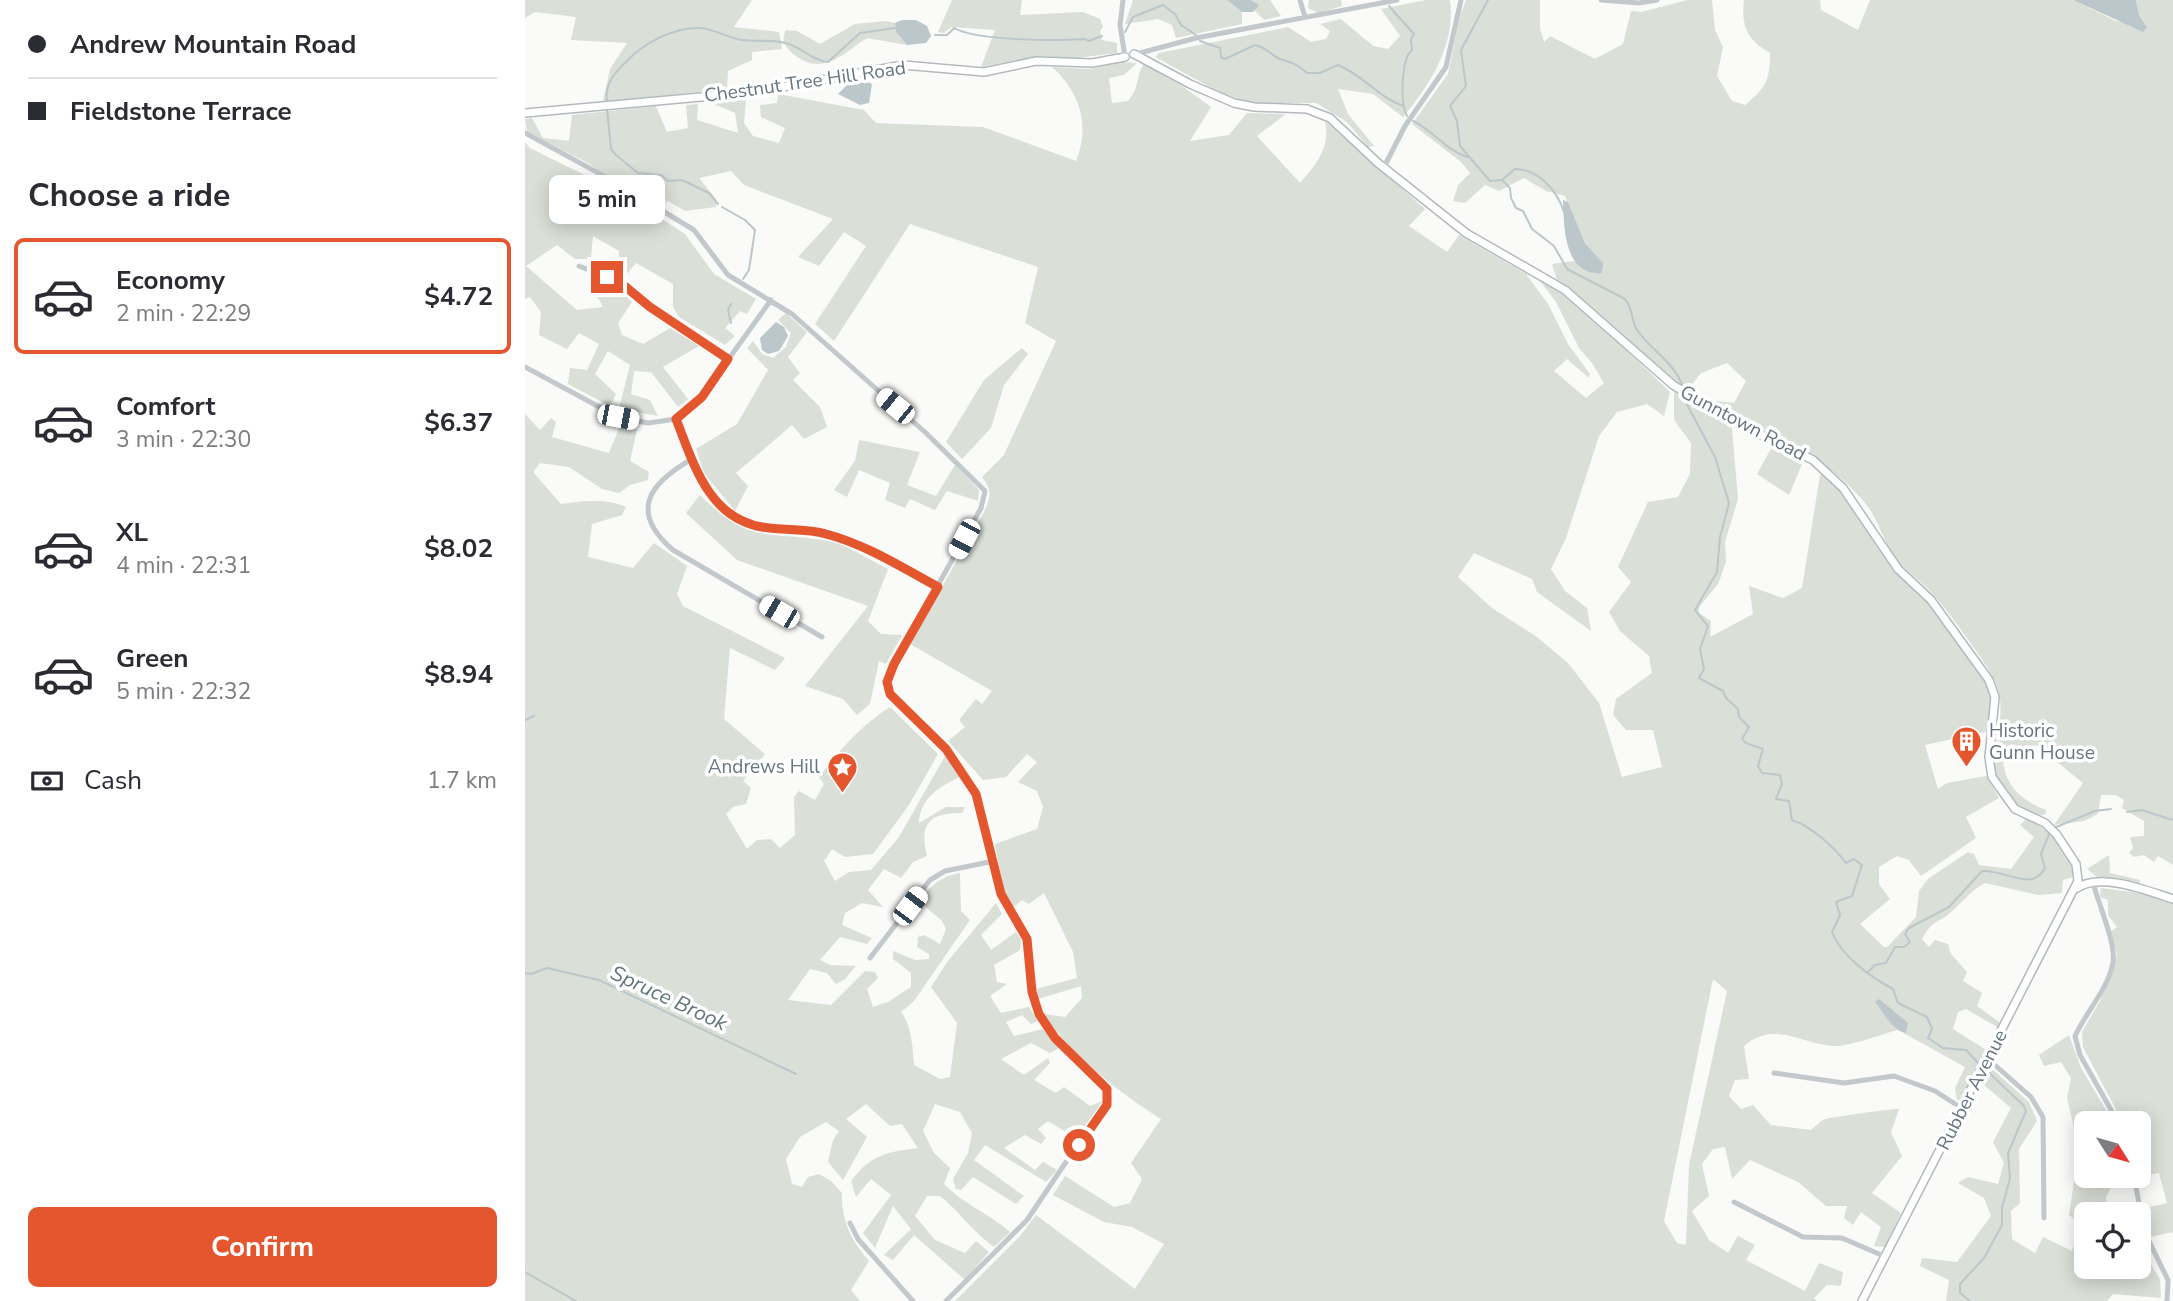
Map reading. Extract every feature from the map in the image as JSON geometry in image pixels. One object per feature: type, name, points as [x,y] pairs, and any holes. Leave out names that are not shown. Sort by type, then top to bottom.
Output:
[{"type":"street","points":[[1123,0],[1120,25],[1125,57],[1397,0]]},
{"type":"street","points":[[1300,0],[1305,18]]},
{"type":"street","points":[[1601,0],[1639,3],[1657,0]]},
{"type":"street","points":[[1384,167],[1405,126],[1443,72],[1460,1]]},
{"type":"street","name":"Gunntown Road","points":[[1134,54],[1190,85],[1234,103],[1321,113],[1338,124],[1384,167],[1480,243],[1565,290],[1686,395],[1813,460],[1843,488],[1898,569],[1931,600],[1989,680],[1994,706],[1989,766],[1998,789],[2015,808],[2053,830],[2078,867],[2079,878]]},
{"type":"street","name":"Chestnut Tree Hill Road","points":[[525,113],[756,92],[903,65],[984,72],[1036,61],[1092,63],[1125,57]]},
{"type":"street","points":[[525,133],[615,182],[690,228],[723,271],[796,317],[984,488],[984,502],[894,664],[888,677],[888,690],[895,701],[946,749],[969,781],[982,810],[1002,899],[1027,939],[1032,992],[1039,1014],[1055,1038],[1104,1083],[1109,1098],[1027,1220],[946,1301]]},
{"type":"street","points":[[579,266],[621,283],[650,307],[728,359]]},
{"type":"street","points":[[525,367],[618,417],[648,423],[676,419],[702,397],[772,300]]},
{"type":"street","points":[[676,419],[703,486],[726,511],[759,527],[824,533],[848,541],[938,587]]},
{"type":"street","points":[[692,460],[666,474],[651,494],[647,513],[655,535],[673,550],[821,637]]},
{"type":"street","points":[[870,958],[930,880],[946,872],[993,861]]},
{"type":"street","points":[[2078,867],[2093,882],[2112,946],[2113,963],[2106,982],[2075,1036],[2080,1055],[2112,1111]]},
{"type":"street","name":"Rubber Avenue","points":[[1862,1301],[2076,889],[2079,878]]},
{"type":"street","points":[[2076,889],[2093,882],[2141,890],[2173,899]]},
{"type":"street","points":[[1985,1065],[2031,1097],[2043,1117],[2044,1218]]},
{"type":"street","points":[[1774,1073],[1844,1083],[1894,1076],[1935,1091],[1963,1109]]},
{"type":"street","points":[[2136,1188],[2144,1231],[2168,1280],[2167,1301]]},
{"type":"street","points":[[1734,1202],[1803,1237],[1842,1238],[1886,1257]]},
{"type":"street","points":[[850,1223],[859,1239],[913,1301]]},
{"type":"shaded area","points":[[525,0],[752,0],[734,27],[779,32],[782,49],[752,52],[752,60],[728,71],[727,89],[603,102],[610,69],[627,43],[571,40],[576,17],[535,12],[525,18]]},
{"type":"shaded area","points":[[952,0],[1022,0],[1020,15],[1083,12],[1100,19],[1103,27],[1100,31],[1102,40],[1117,43],[1117,53],[1076,58],[1037,56],[981,67],[995,30],[951,27],[944,33],[938,32]]},
{"type":"shaded area","points":[[1133,0],[1227,0],[1242,12],[1242,24],[1176,38],[1172,25],[1158,19],[1125,24]]},
{"type":"shaded area","points":[[1227,0],[1251,0],[1259,5],[1253,12],[1242,12]]},
{"type":"shaded area","points":[[1251,0],[1270,0],[1281,16],[1264,20],[1255,11],[1255,2]]},
{"type":"shaded area","points":[[1309,0],[1341,0],[1342,6],[1318,13],[1308,8]]},
{"type":"shaded area","points":[[1426,0],[1450,0],[1449,32],[1445,48],[1431,78],[1403,117],[1373,94],[1338,89],[1348,114],[1374,146],[1368,147],[1347,122],[1316,103],[1252,103],[1221,93],[1155,57],[1159,53],[1288,27],[1311,42],[1326,39],[1330,31],[1320,24],[1341,19],[1373,46],[1388,49],[1400,36],[1381,9]]},
{"type":"shaded area","points":[[1466,0],[1540,0],[1540,28],[1544,42],[1550,36],[1595,59],[1623,44],[1631,11],[1641,12],[1688,0],[1712,0],[1715,30],[1723,47],[1717,76],[1732,101],[1745,105],[1758,94],[1765,83],[1770,53],[1756,43],[1747,31],[1744,0],[1820,0],[1821,10],[1858,30],[1870,0],[2073,0],[2116,21],[2147,26],[2139,15],[2136,0],[2173,0],[2173,865],[2158,856],[2154,862],[2144,855],[2134,857],[2129,853],[2133,848],[2130,837],[2144,836],[2144,821],[2122,808],[2124,800],[2116,795],[2101,795],[2098,814],[2084,821],[2054,825],[2083,783],[2036,745],[2024,748],[2012,744],[2004,747],[2004,769],[2019,794],[2046,810],[2046,814],[2038,816],[2014,803],[2001,788],[1995,772],[2000,721],[1996,683],[1946,609],[1896,559],[1865,503],[1832,471],[1795,446],[1714,406],[1717,401],[1734,403],[1746,381],[1727,363],[1701,373],[1686,392],[1557,280],[1552,264],[1575,261],[1584,269],[1601,261],[1585,243],[1565,196],[1546,191],[1524,178],[1499,191],[1485,185],[1465,203],[1453,201],[1458,185],[1470,173],[1461,162],[1412,124],[1448,74]]},
{"type":"shaded area","points":[[2073,0],[2136,0],[2139,15],[2147,27],[2143,32]]},
{"type":"shaded area","points":[[916,20],[927,26],[931,36],[926,43],[907,45],[896,32],[895,23]]},
{"type":"shaded area","points":[[886,21],[895,23],[896,32],[907,45],[867,38],[830,62],[820,64],[800,59],[789,50],[784,41],[786,30],[797,31],[820,44],[855,24]]},
{"type":"shaded area","points":[[1121,62],[1137,63],[1124,75],[1109,78],[1112,103],[1128,101],[1135,91],[1144,64],[1182,86],[1211,107],[1190,141],[1229,135],[1247,113],[1286,114],[1257,136],[1300,183],[1321,155],[1326,139],[1325,121],[1425,209],[1409,226],[1447,252],[1459,235],[1526,274],[1548,304],[1568,344],[1590,374],[1589,378],[1567,359],[1554,371],[1586,398],[1604,383],[1579,348],[1556,302],[1537,277],[1581,307],[1670,392],[1664,416],[1647,404],[1617,412],[1599,436],[1566,538],[1551,569],[1565,591],[1587,608],[1591,631],[1537,592],[1532,579],[1474,553],[1458,577],[1492,608],[1537,637],[1568,663],[1599,703],[1622,777],[1662,767],[1653,730],[1626,730],[1613,715],[1616,699],[1652,673],[1649,656],[1620,631],[1609,612],[1631,582],[1618,567],[1648,502],[1678,497],[1690,474],[1691,443],[1674,420],[1674,391],[1732,428],[1738,499],[1725,542],[1726,562],[1718,584],[1699,607],[1699,613],[1711,621],[1710,637],[1753,614],[1749,586],[1783,598],[1802,588],[1820,475],[1825,474],[1895,568],[1935,609],[1988,684],[1992,696],[1989,731],[1925,745],[1938,789],[1947,783],[1986,776],[1999,798],[1966,817],[1976,838],[1921,876],[1909,860],[1897,856],[1879,867],[1879,884],[1890,899],[1860,924],[1887,947],[1916,917],[1919,891],[1928,879],[1968,852],[1974,854],[1979,865],[2011,869],[2034,837],[2020,825],[2026,819],[2050,834],[2068,858],[2073,877],[2063,880],[2062,893],[2038,895],[1985,883],[1932,925],[1922,939],[1929,947],[1935,940],[1948,944],[1951,954],[1967,972],[1963,981],[1982,993],[1977,1006],[2002,1024],[1999,1028],[1966,1009],[1958,1012],[1953,1029],[1988,1051],[1963,1101],[1957,1100],[1955,1088],[1965,1067],[1898,1030],[1840,1046],[1777,1034],[1755,1038],[1744,1046],[1749,1079],[1735,1080],[1729,1096],[1741,1109],[1753,1105],[1771,1125],[1811,1130],[1825,1119],[1899,1109],[1891,1132],[1902,1156],[1872,1193],[1901,1213],[1885,1247],[1874,1246],[1881,1227],[1861,1212],[1853,1225],[1844,1218],[1847,1206],[1826,1206],[1798,1182],[1750,1160],[1732,1179],[1725,1147],[1713,1149],[1702,1164],[1709,1196],[1692,1211],[1709,1240],[1728,1253],[1738,1236],[1755,1245],[1746,1260],[1805,1291],[1819,1263],[1843,1272],[1841,1286],[1827,1285],[1814,1298],[1817,1301],[955,1301],[1020,1236],[1036,1215],[1135,1289],[1164,1244],[1132,1227],[1104,1222],[1053,1195],[1065,1176],[1114,1207],[1130,1203],[1142,1179],[1131,1163],[1161,1119],[1082,1059],[1044,1014],[1065,1017],[1082,998],[1081,986],[1038,999],[1036,989],[1077,978],[1073,952],[1044,893],[1029,904],[1022,900],[1011,909],[1004,892],[995,844],[1037,829],[1043,807],[1037,791],[1018,782],[1037,762],[1027,754],[1006,777],[983,780],[948,741],[965,727],[959,720],[976,699],[982,704],[992,691],[910,644],[985,510],[989,493],[982,477],[1004,455],[1056,341],[1025,323],[1038,267],[910,224],[834,341],[815,324],[866,246],[844,232],[819,266],[798,257],[833,219],[744,185],[731,171],[699,178],[716,199],[716,207],[685,211],[668,201],[654,205],[586,162],[527,132],[525,119],[532,118],[543,138],[569,141],[572,115],[656,106],[667,132],[688,128],[686,105],[698,104],[697,120],[738,133],[735,113],[707,101],[746,99],[744,123],[753,136],[779,143],[785,128],[761,117],[760,105],[777,103],[778,94],[864,110],[876,123],[983,127],[1076,161],[1082,135],[1080,111],[1070,88],[1052,67],[1090,69]],"holes":[[[1713,979],[1727,991],[1689,1165],[1686,1245],[1677,1243],[1664,1221]]]},
{"type":"shaded area","points":[[849,83],[872,84],[869,103],[860,105],[838,94]]},
{"type":"shaded area","points":[[525,142],[530,148],[625,195],[685,234],[714,274],[756,299],[747,314],[740,311],[725,328],[735,336],[725,345],[679,317],[673,307],[673,284],[636,263],[625,276],[618,274],[619,251],[593,236],[591,259],[575,259],[557,245],[526,266],[577,310],[603,307],[587,277],[612,284],[632,302],[618,323],[622,335],[643,344],[670,328],[699,346],[663,367],[688,399],[678,407],[651,372],[634,371],[631,394],[650,400],[658,416],[619,409],[630,365],[608,351],[595,374],[616,394],[610,406],[568,384],[570,368],[587,370],[599,344],[579,333],[567,349],[539,335],[541,312],[530,297],[525,299]]},
{"type":"shaded area","points":[[1563,200],[1568,202],[1585,243],[1603,263],[1602,273],[1589,272],[1573,258],[1565,235]]},
{"type":"shaded area","points":[[786,313],[807,332],[788,357],[800,373],[793,380],[820,407],[827,427],[804,439],[792,425],[736,473],[748,486],[735,511],[704,473],[696,449],[737,424],[768,370],[747,348],[753,341],[762,354],[773,358],[786,347],[791,333],[778,320]]},
{"type":"shaded area","points":[[776,322],[784,327],[788,336],[779,351],[768,354],[762,350],[760,338]]},
{"type":"shaded area","points":[[1022,348],[1028,354],[1004,385],[991,428],[962,459],[946,442],[984,380]]},
{"type":"shaded area","points":[[525,414],[540,430],[551,418],[556,422],[552,437],[609,453],[620,426],[637,429],[630,461],[649,472],[648,480],[630,485],[619,493],[602,489],[569,467],[540,463],[533,472],[561,504],[603,501],[626,507],[622,515],[592,524],[588,557],[633,568],[654,543],[687,566],[677,594],[683,606],[785,658],[775,670],[730,648],[724,719],[765,754],[743,781],[751,788],[746,804],[733,807],[726,814],[747,849],[757,840],[771,839],[780,848],[795,835],[794,797],[799,791],[815,800],[824,784],[819,777],[827,766],[861,730],[890,707],[938,754],[909,805],[873,854],[845,857],[832,849],[824,861],[835,881],[849,872],[871,870],[899,837],[945,756],[961,776],[939,789],[923,806],[919,823],[946,807],[965,807],[962,813],[941,815],[929,822],[924,836],[927,856],[913,862],[901,878],[884,869],[868,890],[883,907],[862,903],[845,913],[842,925],[872,938],[867,944],[840,937],[820,960],[830,965],[856,966],[845,979],[836,984],[827,973],[810,969],[788,1000],[831,1005],[865,971],[875,972],[878,978],[867,989],[873,1007],[888,1002],[911,987],[911,973],[893,959],[893,951],[915,960],[929,959],[929,954],[917,947],[918,937],[924,935],[940,944],[946,929],[942,921],[919,901],[937,882],[960,873],[961,911],[970,920],[914,1001],[901,1012],[909,1030],[914,1065],[940,1079],[950,1077],[957,1023],[931,987],[948,961],[996,903],[1002,914],[981,935],[991,950],[1016,932],[1021,939],[1020,950],[994,965],[997,982],[1007,984],[990,996],[1001,1013],[1029,1007],[1038,1021],[1031,1024],[1022,1015],[1006,1022],[1014,1036],[1043,1029],[1059,1048],[1050,1053],[1031,1043],[1001,1059],[1024,1075],[1048,1058],[1050,1063],[1034,1080],[1056,1093],[1064,1087],[1090,1106],[1103,1101],[1076,1138],[1048,1121],[1038,1129],[1046,1138],[1041,1144],[1025,1135],[1004,1148],[1035,1170],[1043,1162],[1057,1170],[1046,1182],[985,1145],[974,1160],[1024,1196],[1016,1204],[973,1177],[961,1190],[956,1189],[953,1179],[968,1153],[972,1133],[960,1112],[935,1104],[923,1131],[934,1153],[950,1168],[944,1184],[1010,1232],[994,1247],[940,1196],[927,1196],[915,1216],[935,1240],[965,1253],[976,1241],[989,1252],[965,1280],[914,1235],[893,1260],[884,1255],[911,1229],[893,1206],[875,1248],[863,1233],[891,1195],[871,1179],[856,1197],[851,1181],[866,1165],[881,1156],[918,1148],[902,1124],[890,1126],[866,1104],[846,1119],[867,1137],[843,1180],[828,1162],[833,1140],[839,1131],[826,1122],[800,1137],[786,1159],[792,1184],[802,1187],[808,1177],[819,1174],[831,1181],[842,1193],[848,1230],[869,1261],[851,1290],[860,1301],[525,1301]]},
{"type":"shaded area","points":[[859,440],[920,452],[907,485],[936,496],[955,465],[979,490],[978,501],[947,491],[935,510],[910,499],[905,508],[885,500],[890,483],[859,470],[847,497],[834,490],[855,461]]},
{"type":"shaded area","points":[[1772,447],[1803,462],[1789,495],[1757,474]]},
{"type":"shaded area","points":[[700,495],[717,511],[746,529],[836,543],[888,569],[868,621],[881,634],[902,635],[886,664],[879,661],[870,704],[857,715],[843,699],[805,686],[868,606],[737,560],[686,513]]},
{"type":"shaded area","points":[[2109,855],[2110,873],[2140,880],[2139,885],[2098,878],[2087,869]]},
{"type":"shaded area","points":[[2101,888],[2146,894],[2173,903],[2173,1232],[2151,1237],[2151,1207],[2167,1203],[2159,1173],[2151,1174],[2151,1111],[2117,1111],[2083,1047],[2082,1032],[2100,1001],[2117,954],[2110,932],[2117,927],[2108,915],[2108,900],[2100,897]]},
{"type":"shaded area","points":[[1879,999],[1908,1023],[1906,1033],[1888,1020],[1875,1002]]},
{"type":"shaded area","points":[[2069,1035],[2081,1068],[2107,1111],[2074,1111],[2074,1128],[2067,1098],[2071,1078],[2061,1062],[2044,1066],[2039,1055]]},
{"type":"shaded area","points":[[1992,1069],[2029,1102],[2037,1121],[2019,1149],[2020,1203],[2011,1211],[2012,1239],[2035,1253],[2043,1237],[2072,1251],[2074,1245],[2074,1279],[2151,1279],[2151,1264],[2160,1279],[2161,1298],[2113,1294],[2107,1301],[1946,1301],[1949,1280],[1920,1266],[1922,1258],[1957,1262],[1991,1216],[1984,1198],[1958,1183],[1968,1177],[1998,1184],[2004,1163],[1993,1142],[2011,1108],[1984,1085]]},
{"type":"shaded area","points":[[2074,1182],[2074,1188],[2111,1188],[2106,1197],[2107,1202],[2074,1202],[2074,1219],[2069,1215]]},
{"type":"waterway","points":[[1488,0],[1461,50],[1466,86],[1450,106],[1457,121],[1460,146],[1490,181],[1502,180],[1515,169],[1539,177],[1557,196],[1564,212]]},
{"type":"waterway","points":[[1125,32],[1133,17],[1163,5],[1175,14],[1181,25],[1196,35]]},
{"type":"waterway","points":[[1389,6],[1414,34],[1403,82],[1403,102],[1407,116]]},
{"type":"waterway","points":[[607,101],[609,83],[635,53],[652,42],[681,30],[700,28],[742,40],[780,42],[828,62],[860,33],[895,28]]},
{"type":"waterway","points":[[935,35],[947,35],[954,28],[980,35],[1017,39],[1089,41],[1102,36]]},
{"type":"waterway","points":[[1200,41],[1220,48],[1221,57],[1225,59],[1255,45],[1277,58],[1295,64],[1307,73],[1320,73],[1338,65],[1403,106]]},
{"type":"waterway","points":[[607,109],[611,149],[616,155],[638,173],[661,175],[668,181],[682,180],[709,193],[718,204]]},
{"type":"waterway","points":[[1413,121],[1467,157]]},
{"type":"waterway","points":[[1502,180],[1510,188],[1516,208],[1523,211],[1532,229],[1554,246],[1567,269],[1625,299],[1637,330],[1669,364],[1683,387]]},
{"type":"waterway","points":[[722,207],[745,220],[755,230],[749,270],[743,279]]},
{"type":"waterway","points":[[731,304],[728,310],[731,323]]},
{"type":"waterway","points":[[1682,395],[1715,457],[1729,503],[1720,537],[1717,572],[1695,610],[1708,626],[1700,649],[1704,669],[1699,678],[1723,691],[1726,698],[1738,709],[1739,717],[1749,727],[1742,739],[1763,749],[1758,766],[1762,773],[1780,775],[1782,784],[1776,799],[1789,801],[1792,820],[1822,838],[1846,863],[1854,859],[1862,865],[1852,896],[1836,902],[1840,915],[1832,932],[1836,941],[1849,957],[1893,989],[1898,1003],[1927,1017],[1932,1029],[1928,1038],[1943,1048],[1966,1050],[1981,1066]]},
{"type":"waterway","points":[[525,720],[534,716]]},
{"type":"waterway","points":[[2054,828],[2095,811],[2111,809]]},
{"type":"waterway","points":[[2127,812],[2142,810],[2173,820]]},
{"type":"waterway","points":[[1868,972],[1875,965],[1886,963],[1895,947],[1904,947],[1910,942],[1905,934],[1909,928],[1949,907],[1982,871],[2025,879],[2040,875],[2045,868],[2041,854],[2050,832]]},
{"type":"waterway","name":"Spruce Brook","points":[[525,973],[531,974],[547,968],[599,980],[796,1074]]},
{"type":"waterway","points":[[1970,1301],[1960,1293],[1960,1284],[1984,1258],[2002,1225],[2002,1208],[2010,1178],[2008,1153],[2026,1111],[1985,1069]]},
{"type":"waterway","points":[[525,1272],[576,1301]]},
{"type":"place","name":"Historic Gunn House","points":[[1966,769]]},
{"type":"place","name":"Andrews Hill","points":[[843,794]]},
{"type":"route","points":[[607,277],[621,283],[650,307],[697,335],[728,359],[702,397],[676,419],[703,486],[726,511],[759,527],[824,533],[848,541],[938,587],[894,664],[888,677],[888,690],[895,701],[946,749],[972,787],[982,810],[1002,899],[1027,939],[1032,992],[1037,1010],[1055,1038],[1104,1083],[1107,1089],[1107,1105],[1079,1145]]}]
